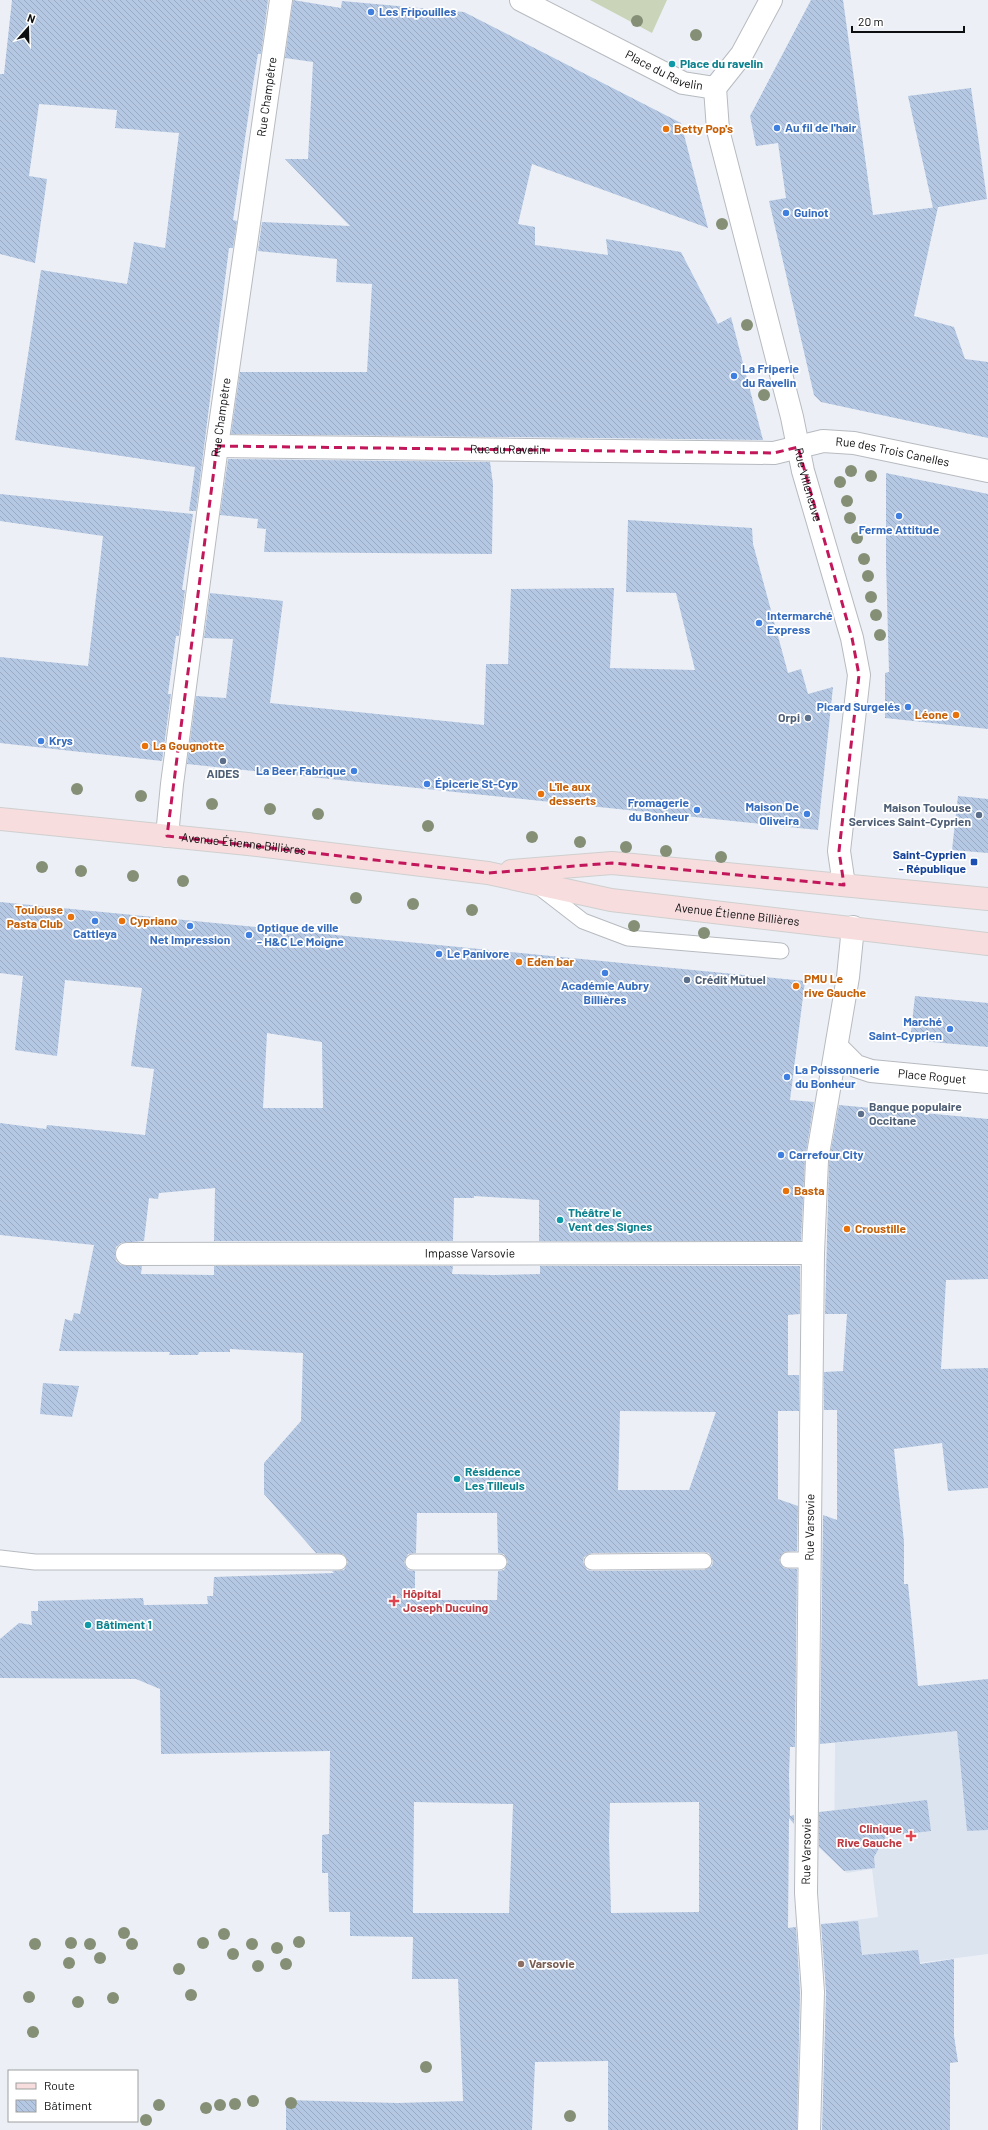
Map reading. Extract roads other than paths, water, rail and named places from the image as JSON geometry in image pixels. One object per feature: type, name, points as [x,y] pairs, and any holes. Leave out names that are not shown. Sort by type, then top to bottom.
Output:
[{"type":"main road","name":"Avenue Étienne Billières","points":[[0,819],[167,836],[488,873],[610,900],[988,944]]},
{"type":"main road","name":"Avenue Étienne Billières","points":[[488,873],[612,863],[988,899]]},
{"type":"street","name":"Rue Champêtre","points":[[167,836],[172,784],[217,446],[281,0]]},
{"type":"street","name":"Place du Ravelin","points":[[521,0],[683,84],[715,88],[742,54],[771,0]]},
{"type":"street","name":"Rue Villeneuve","points":[[715,88],[718,130],[792,417],[803,471],[852,638],[859,676],[839,851],[844,885]]},
{"type":"street","name":"Rue des Trois Canelles","points":[[798,447],[823,441],[854,443],[988,471]]},
{"type":"street","name":"Rue du Ravelin","points":[[217,446],[774,453],[798,447]]},
{"type":"street","name":"Rue Varsovie","points":[[809,2130],[813,1992],[806,1893],[813,1253],[817,1160],[848,977],[852,927]]},
{"type":"street","name":"Place Roguet","points":[[837,1047],[856,1066],[871,1070],[988,1082]]},
{"type":"street","name":"Impasse Varsovie","points":[[127,1254],[813,1253]]},
{"type":"lane","points":[[533,883],[583,921],[628,938],[781,951]]},
{"type":"lane","points":[[0,1558],[35,1562],[339,1562]]},
{"type":"lane","points":[[788,1560],[810,1560]]},
{"type":"lane","points":[[592,1562],[704,1561]]},
{"type":"lane","points":[[413,1562],[499,1562]]},
{"type":"place","name":"Les Fripouilles","points":[[371,12]]},
{"type":"place","name":"Place du ravelin","points":[[672,64]]},
{"type":"place","name":"Au fil de l'hair","points":[[777,128]]},
{"type":"place","name":"Betty Pop's","points":[[666,129]]},
{"type":"place","name":"Guinot","points":[[786,213]]},
{"type":"place","name":"La Friperie du Ravelin","points":[[734,376]]},
{"type":"place","name":"Ferme Attitude","points":[[899,516]]},
{"type":"place","name":"Intermarché Express","points":[[759,623]]},
{"type":"place","name":"Picard Surgelés","points":[[908,707]]},
{"type":"place","name":"Léone","points":[[956,715]]},
{"type":"place","name":"Orpi","points":[[808,718]]},
{"type":"place","name":"Krys","points":[[41,741]]},
{"type":"place","name":"La Gougnotte","points":[[145,746]]},
{"type":"place","name":"AIDES","points":[[223,761]]},
{"type":"place","name":"La Beer Fabrique","points":[[354,771]]},
{"type":"place","name":"Épicerie St-Cyp","points":[[427,784]]},
{"type":"place","name":"L'île aux desserts","points":[[541,794]]},
{"type":"place","name":"Fromagerie du Bonheur","points":[[697,810]]},
{"type":"place","name":"Maison De Oliveira","points":[[807,814]]},
{"type":"place","name":"Maison Toulouse Services Saint-Cyprien","points":[[979,815]]},
{"type":"place","name":"Saint-Cyprien - République","points":[[974,862]]},
{"type":"place","name":"Toulouse Pasta Club","points":[[71,917]]},
{"type":"place","name":"Cattleya","points":[[95,921]]},
{"type":"place","name":"Cypriano","points":[[122,921]]},
{"type":"place","name":"Net Impression","points":[[190,926]]},
{"type":"place","name":"Optique de ville - H&C Le Moigne","points":[[249,935]]},
{"type":"place","name":"Le Panivore","points":[[439,954]]},
{"type":"place","name":"Eden bar","points":[[519,962]]},
{"type":"place","name":"Académie Aubry Billières","points":[[605,973]]},
{"type":"place","name":"Crédit Mutuel","points":[[687,980]]},
{"type":"place","name":"PMU Le rive Gauche","points":[[796,986]]},
{"type":"place","name":"Marché Saint-Cyprien","points":[[950,1029]]},
{"type":"place","name":"La Poissonnerie du Bonheur","points":[[787,1077]]},
{"type":"place","name":"Banque populaire Occitane","points":[[861,1114]]},
{"type":"place","name":"Carrefour City","points":[[781,1155]]},
{"type":"place","name":"Basta","points":[[786,1191]]},
{"type":"place","name":"Théâtre le Vent des Signes","points":[[560,1220]]},
{"type":"place","name":"Croustille","points":[[847,1229]]},
{"type":"place","name":"Résidence Les Tilleuls","points":[[457,1479]]},
{"type":"place","name":"Hôpital Joseph Ducuing","points":[[394,1601]]},
{"type":"place","name":"Bâtiment 1","points":[[88,1625]]},
{"type":"place","name":"Clinique Rive Gauche","points":[[911,1836]]},
{"type":"place","name":"Varsovie","points":[[521,1964]]}]
